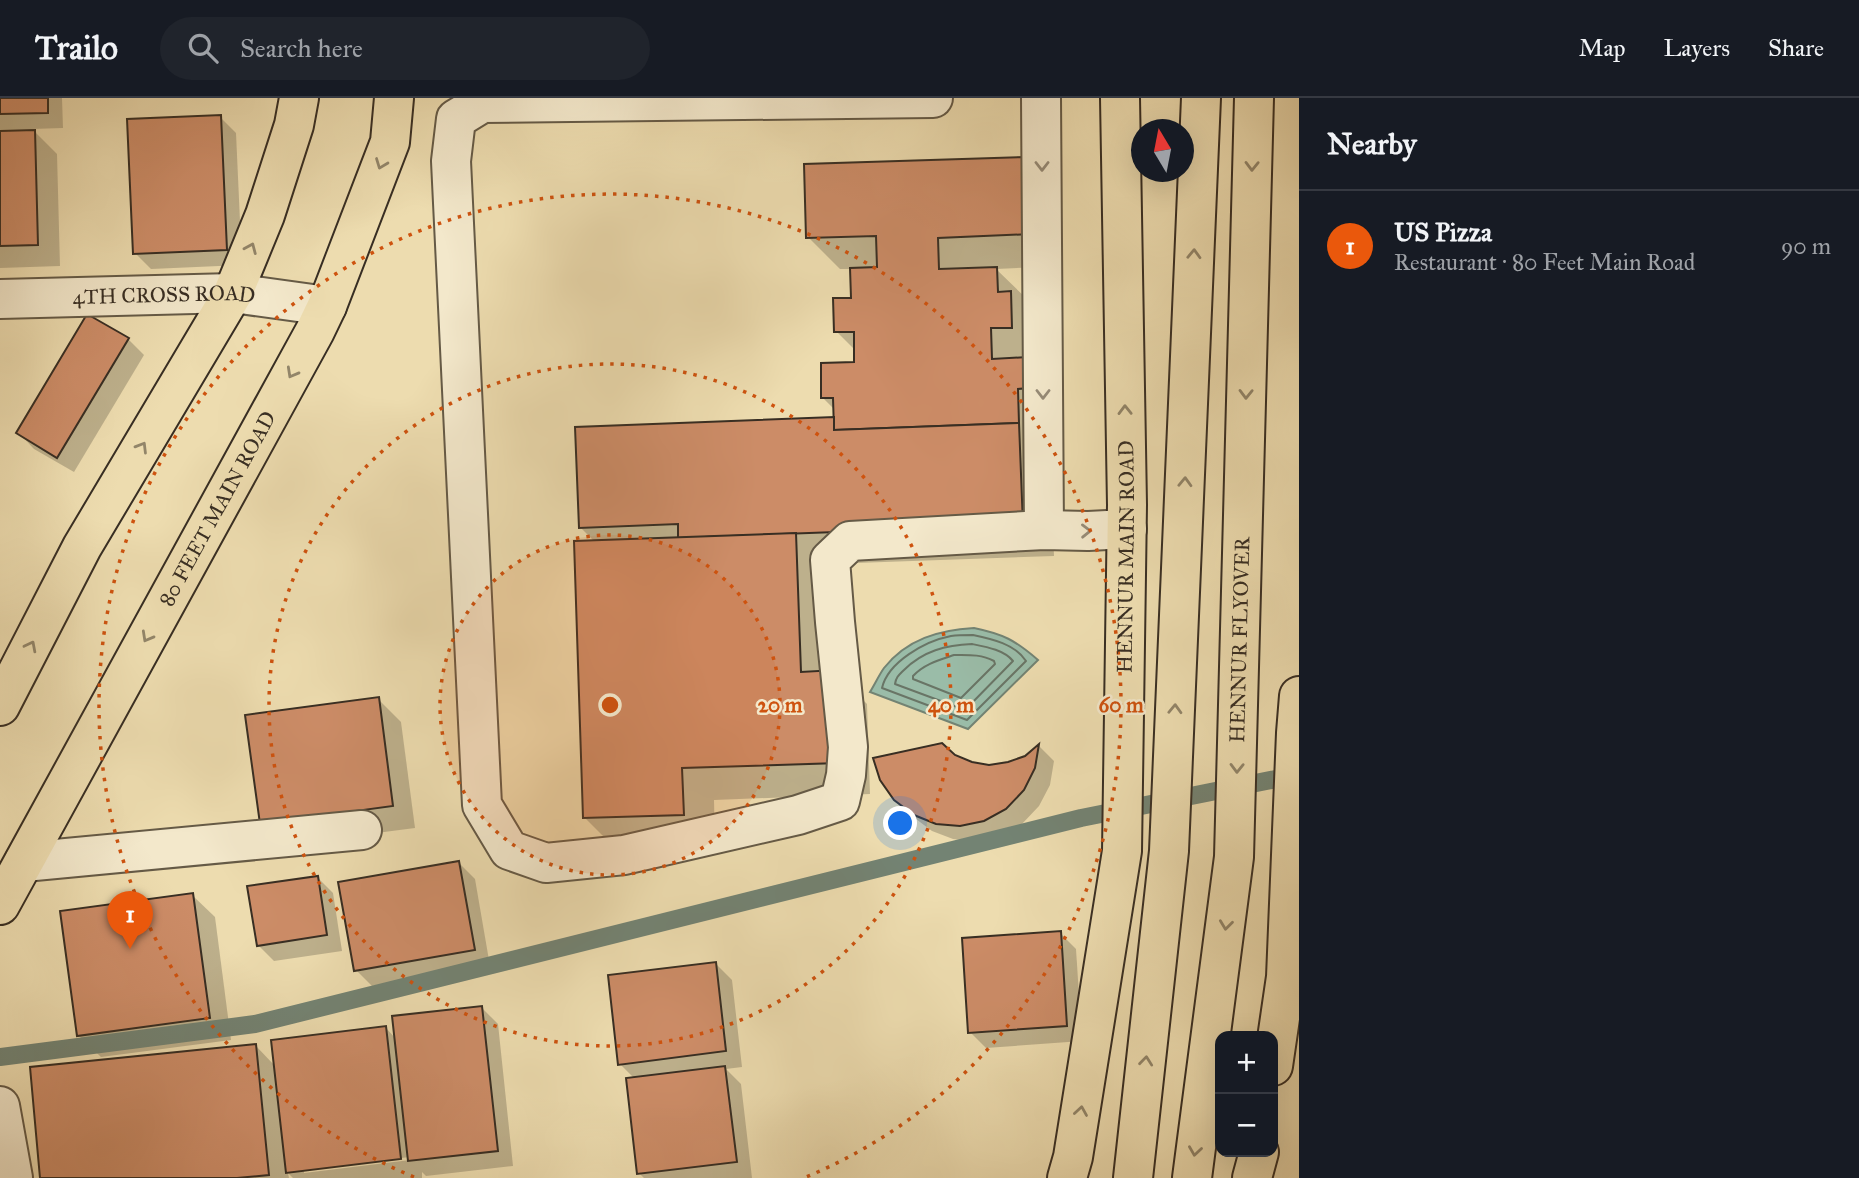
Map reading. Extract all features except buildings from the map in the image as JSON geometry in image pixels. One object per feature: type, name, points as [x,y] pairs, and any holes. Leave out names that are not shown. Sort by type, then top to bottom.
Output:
[{"type":"main road","points":[[0,706],[82,547],[233,293],[265,215],[294,125],[299,98]]},
{"type":"main road","name":"80 FEET MAIN ROAD","points":[[0,905],[315,331],[390,142],[394,98]]},
{"type":"main road","name":"HENNUR MAIN ROAD","points":[[1067,1178],[1073,1157],[1122,852],[1127,529],[1120,98]]},
{"type":"main road","points":[[1133,1178],[1169,851],[1200,98]]},
{"type":"main road","name":"HENNUR FLYOVER","points":[[1192,1178],[1234,858],[1254,98]]},
{"type":"main road","points":[[1278,1044],[1293,977],[1292,823],[1297,714]]},
{"type":"main road","points":[[1252,1178],[1258,1157]]},
{"type":"street","points":[[933,98],[482,103],[456,120],[451,162],[482,804],[509,850],[546,863],[624,855],[798,815],[840,801],[846,775],[848,747],[830,559],[850,541],[1044,530],[1127,529]]},
{"type":"street","points":[[1041,98],[1044,530]]},
{"type":"street","name":"4TH CROSS ROAD","points":[[0,299],[233,293],[327,306]]},
{"type":"street","points":[[24,862],[362,830]]},
{"type":"street","points":[[0,1106],[13,1178]]},
{"type":"water","points":[[974,628],[1008,639],[1038,660],[968,729],[870,692],[884,668],[913,643],[948,631]]},
{"type":"waterway","points":[[0,1057],[255,1024],[1081,818],[1296,775]]},
{"type":"place","name":"US Pizza","points":[[130,949]]}]
